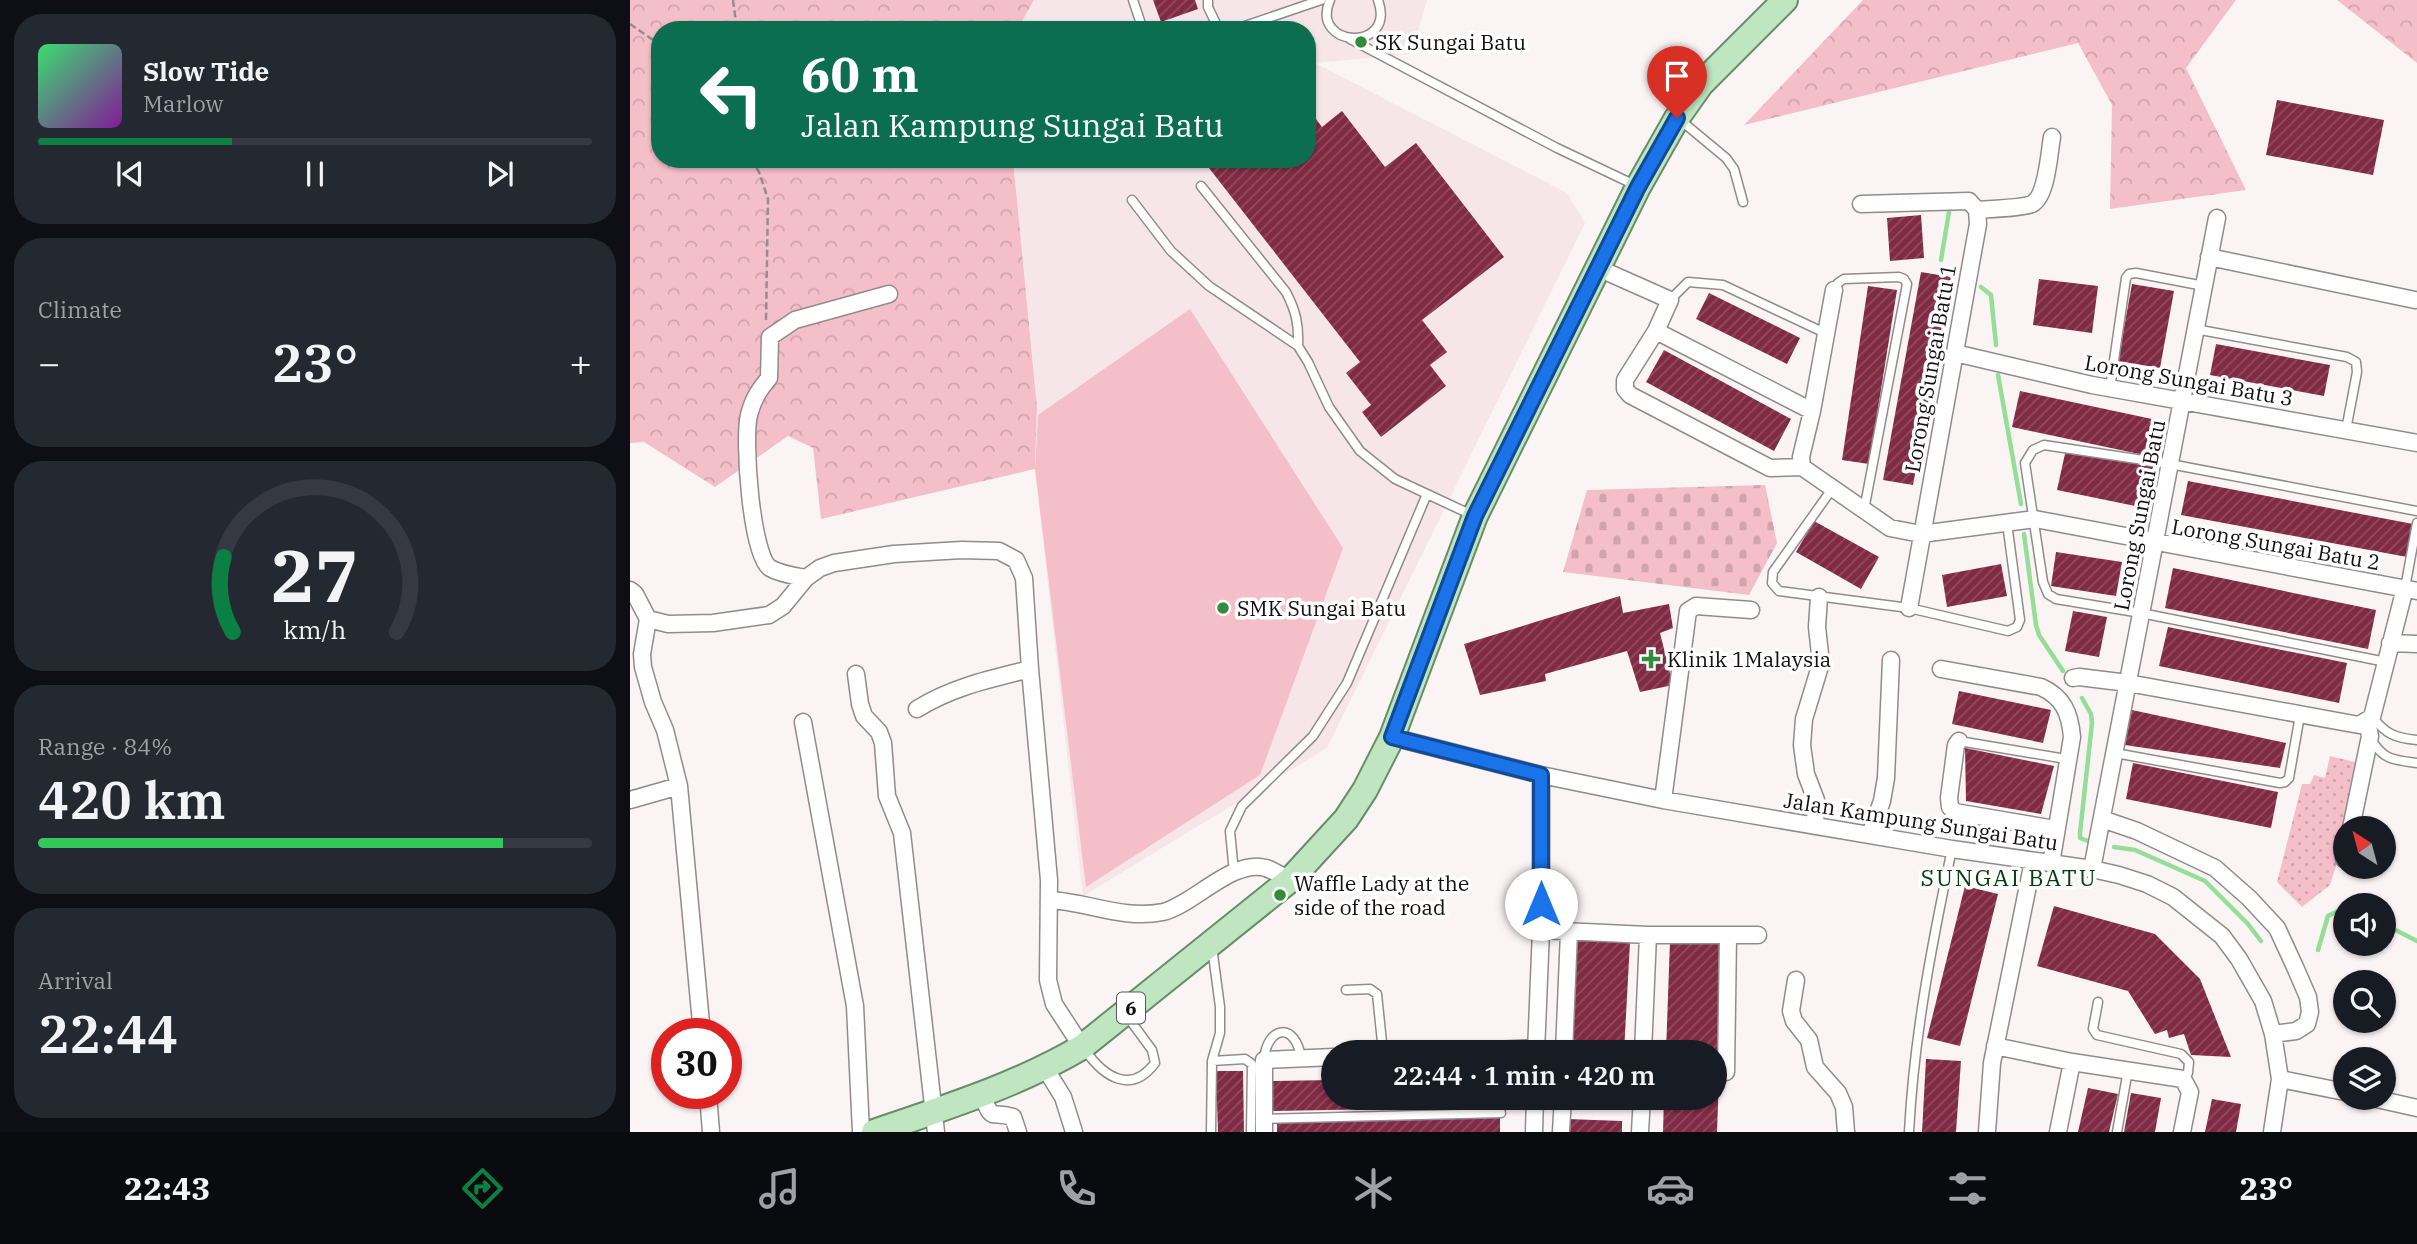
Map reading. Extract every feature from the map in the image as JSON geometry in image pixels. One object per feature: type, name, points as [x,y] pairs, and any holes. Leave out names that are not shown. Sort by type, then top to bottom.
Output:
[{"type":"main road","name":"6","points":[[887,1130],[934,1121],[981,1093],[1045,1068],[1082,1047],[1290,880],[1346,819],[1365,790],[1392,737],[1475,516],[1638,187],[1677,118],[1701,84],[1785,0]]},
{"type":"street","points":[[1861,204],[1969,201],[1977,210],[2031,205],[2044,186],[2052,137]]},
{"type":"street","name":"Lorong Sungai Batu 1","points":[[1909,608],[1978,224],[1977,210]]},
{"type":"street","name":"Lorong Sungai Batu","points":[[2092,869],[2217,218]]},
{"type":"street","points":[[2209,257],[2416,302]]},
{"type":"street","points":[[1598,268],[1670,300],[1656,331],[1625,380],[1625,389],[1630,395],[1770,468],[1802,467],[1890,528],[1921,534]]},
{"type":"street","points":[[1802,467],[1801,457],[1834,290]]},
{"type":"street","points":[[806,578],[769,567],[761,556],[753,519],[746,437],[754,396],[769,378],[769,337],[795,320],[889,294]]},
{"type":"street","points":[[1656,331],[1812,411]]},
{"type":"street","name":"Lorong Sungai Batu 3","points":[[1955,353],[2110,388],[2417,443]]},
{"type":"street","name":"Lorong Sungai Batu 2","points":[[1921,534],[2035,519],[2411,589]]},
{"type":"street","points":[[648,619],[668,624],[713,623],[769,615],[783,606],[806,578],[820,568],[834,563],[894,554],[962,550],[999,551],[1016,560],[1024,578],[1050,900],[1048,980],[1054,1004],[1082,1047]]},
{"type":"street","points":[[2353,816],[2370,725],[2390,643],[2411,589]]},
{"type":"street","points":[[630,590],[635,594],[648,619],[642,654],[643,667],[665,730],[679,786],[701,1018]]},
{"type":"street","points":[[1815,826],[1816,800],[1806,774],[1802,745],[1804,719],[1821,663],[1817,627],[1819,597]]},
{"type":"street","points":[[1663,800],[1688,611],[1696,606],[1751,610]]},
{"type":"street","points":[[2390,643],[2417,644]]},
{"type":"street","points":[[1870,835],[1882,801],[1886,778],[1891,660]]},
{"type":"street","points":[[917,709],[959,688],[1030,669]]},
{"type":"street","points":[[1941,669],[2041,687],[2064,686],[2079,677],[2370,725]]},
{"type":"street","points":[[856,674],[864,716],[879,732],[883,743],[887,796],[902,833],[925,1014],[934,1121]]},
{"type":"street","points":[[2051,864],[2066,759],[2072,737],[2070,719],[2064,705],[2064,686]]},
{"type":"street","points":[[803,722],[855,1006],[861,1132]]},
{"type":"street","name":"Jalan Kampung Sungai Batu","points":[[1392,737],[1541,775],[1663,800],[1952,849],[2092,869],[2155,888],[2173,897],[2221,936],[2239,959],[2263,1001],[2273,1034],[2280,1079],[2272,1132]]},
{"type":"street","points":[[1959,741],[1956,745],[1949,799],[1950,807],[1955,812],[2055,830]]},
{"type":"street","points":[[1536,1040],[1541,930],[1541,775]]},
{"type":"street","points":[[630,800],[679,786]]},
{"type":"street","points":[[2102,819],[2137,831],[2215,869],[2249,898],[2277,928],[2308,997],[2309,1012],[2307,1024],[2296,1031],[2273,1034]]},
{"type":"street","points":[[1987,1132],[1995,1046],[2033,862]]},
{"type":"street","points":[[1050,900],[1068,901],[1119,914],[1163,912],[1234,873],[1249,868],[1264,867],[1290,880]]},
{"type":"street","points":[[1541,930],[1648,936],[1758,935]]},
{"type":"street","points":[[1564,1040],[1569,932]]},
{"type":"street","points":[[1644,1040],[1648,936]]},
{"type":"street","points":[[1726,1040],[1728,936]]},
{"type":"street","points":[[1796,980],[1791,1011],[1794,1021],[1809,1041],[1815,1067],[1838,1093],[1844,1107],[1846,1132]]},
{"type":"street","points":[[1995,1046],[2072,1062],[2183,1079],[2190,1091],[2182,1132]]},
{"type":"street","points":[[1264,1126],[1264,1060],[1321,1057]]},
{"type":"street","points":[[2058,1132],[2072,1062]]},
{"type":"street","points":[[1045,1068],[1063,1097],[1074,1132]]},
{"type":"street","points":[[2280,1079],[2333,1090]]},
{"type":"street","points":[[981,1093],[990,1114],[995,1117],[1013,1117],[1018,1132]]},
{"type":"street","points":[[2396,1103],[2417,1108]]},
{"type":"street","points":[[709,1109],[711,1132]]},
{"type":"street","points":[[1534,1132],[1535,1110]]},
{"type":"street","points":[[1561,1132],[1562,1110]]},
{"type":"street","points":[[1640,1132],[1641,1110]]},
{"type":"lane","points":[[1133,0],[1140,21]]},
{"type":"lane","points":[[1208,0],[1208,7],[1215,21]]},
{"type":"lane","points":[[1289,0],[1295,8]]},
{"type":"lane","points":[[1258,21],[1321,0]]},
{"type":"lane","points":[[1330,0],[1327,14],[1329,23],[1341,36],[1350,38],[1359,38],[1375,29],[1381,12],[1378,0]]},
{"type":"lane","points":[[1350,38],[1557,148],[1638,187]]},
{"type":"lane","points":[[1677,118],[1726,158],[1734,169],[1743,202]]},
{"type":"lane","points":[[1201,186],[1286,292],[1296,311],[1298,346]]},
{"type":"lane","points":[[1132,200],[1171,251],[1209,285],[1298,346],[1329,407],[1360,452],[1395,479],[1475,516]]},
{"type":"lane","points":[[2110,388],[2126,278],[2129,274],[2204,286]]},
{"type":"lane","points":[[1834,290],[1844,279],[1899,277],[1907,284],[1864,510]]},
{"type":"lane","points":[[1670,300],[1688,282],[1723,285],[1825,333]]},
{"type":"lane","points":[[2195,329],[2347,357],[2356,362],[2357,372],[2346,430]]},
{"type":"lane","points":[[2386,662],[2141,613],[2065,601],[2048,594],[2043,582],[2025,463],[2033,450],[2044,445],[2170,464],[2417,511]]},
{"type":"lane","points":[[1832,489],[1773,572],[1771,578],[1779,591],[1909,608],[2008,631],[2017,627],[2020,620],[2007,523]]},
{"type":"lane","points":[[1234,873],[1230,831],[1241,806],[1313,736],[1347,683],[1427,494]]},
{"type":"lane","points":[[2411,589],[2417,523]]},
{"type":"lane","points":[[2115,753],[2285,782],[2289,778],[2300,715]]},
{"type":"lane","points":[[2370,725],[2395,736],[2417,740]]},
{"type":"lane","points":[[2370,725],[2378,752],[2389,759],[2417,762]]},
{"type":"lane","points":[[1959,741],[2066,759]]},
{"type":"lane","points":[[1909,1132],[1913,1062],[1924,985],[1952,849]]},
{"type":"lane","points":[[1211,944],[1220,1007],[1220,1033],[1212,1061],[1211,1132]]},
{"type":"lane","points":[[1346,990],[1370,989],[1377,994],[1382,1040]]},
{"type":"lane","points":[[2098,1002],[2093,1029],[2097,1035],[2181,1054],[2189,1062],[2188,1073],[2183,1079]]},
{"type":"lane","points":[[1082,1047],[1100,1068],[1112,1077],[1129,1081],[1147,1074],[1155,1063],[1152,1050],[1125,1013]]},
{"type":"lane","points":[[1264,1060],[1265,1047],[1270,1038],[1279,1033],[1290,1034],[1296,1039],[1301,1058]]},
{"type":"lane","points":[[1212,1061],[1245,1059],[1252,1064],[1251,1132]]},
{"type":"lane","points":[[2117,1132],[2128,1070]]},
{"type":"lane","points":[[1264,1126],[1501,1113]]},
{"type":"path","points":[[733,0],[736,21]]},
{"type":"path","points":[[630,24],[651,39]]},
{"type":"path","points":[[757,168],[768,199],[765,315],[769,337]]},
{"type":"shaded area","name":"SMK Sungai Batu","points":[[1034,0],[1427,0],[1411,54],[1316,63],[1316,21],[1022,21]]},
{"type":"shaded area","name":"SMK Sungai Batu","points":[[1316,64],[1567,193],[1585,223],[1327,748],[1083,896],[1035,469],[1038,415],[1014,168],[1316,168]]},
{"type":"green space","points":[[630,0],[1034,0],[1022,21],[651,21],[651,168],[1014,168],[1037,407],[1035,469],[821,519],[813,448],[788,436],[715,487],[644,442],[630,443]]},
{"type":"green space","points":[[1863,0],[2236,0],[2186,68],[2246,190],[2110,209],[2112,105],[2078,43],[1744,125]]},
{"type":"green space","points":[[2337,0],[2417,0],[2417,63]]},
{"type":"green space","points":[[1190,309],[1343,548],[1260,775],[1086,887],[1035,469],[1038,415]]},
{"type":"green space","points":[[1765,485],[1777,543],[1749,595],[1563,572],[1587,490]]},
{"type":"green space","points":[[2330,756],[2367,765],[2349,816],[2333,816],[2333,875],[2330,885],[2302,907],[2277,882],[2302,784],[2310,784],[2314,775],[2325,778]]},
{"type":"building","points":[[1153,0],[1195,0],[1198,9],[1161,21]]},
{"type":"building","points":[[2277,100],[2384,120],[2373,175],[2266,155]]},
{"type":"building","points":[[1342,111],[1385,167],[1416,143],[1504,257],[1422,320],[1447,352],[1430,365],[1446,386],[1381,437],[1362,412],[1371,405],[1346,373],[1360,362],[1209,168],[1316,168],[1316,119],[1322,127]]},
{"type":"building","points":[[1921,215],[1924,258],[1890,261],[1887,218]]},
{"type":"building","points":[[1921,272],[1951,277],[1913,485],[1883,480]]},
{"type":"building","points":[[2039,279],[2098,286],[2092,333],[2033,325]]},
{"type":"building","points":[[2132,284],[2174,291],[2160,368],[2118,361]]},
{"type":"building","points":[[1868,286],[1897,290],[1869,464],[1842,460]]},
{"type":"building","points":[[1709,293],[1800,338],[1787,364],[1696,319]]},
{"type":"building","points":[[2216,344],[2330,365],[2324,396],[2210,375]]},
{"type":"building","points":[[1664,350],[1791,419],[1774,451],[1646,382]]},
{"type":"building","points":[[2020,391],[2152,419],[2144,455],[2012,427]]},
{"type":"building","points":[[2066,449],[2153,467],[2145,508],[2057,490]]},
{"type":"building","points":[[2188,481],[2413,524],[2407,557],[2181,515]]},
{"type":"building","points":[[1814,521],[1879,557],[1861,589],[1796,552]]},
{"type":"building","points":[[2056,552],[2122,562],[2116,596],[2051,586]]},
{"type":"building","points":[[2001,564],[2007,596],[1947,607],[1942,575]]},
{"type":"building","points":[[2173,568],[2376,610],[2368,649],[2165,608]]},
{"type":"building","points":[[1620,596],[1623,613],[1669,604],[1673,628],[1660,633],[1673,685],[1640,692],[1627,651],[1545,674],[1546,681],[1480,695],[1464,644]]},
{"type":"building","points":[[2073,611],[2107,617],[2099,657],[2065,651]]},
{"type":"building","points":[[2168,627],[2347,663],[2339,703],[2159,666]]},
{"type":"building","points":[[1959,691],[2051,710],[2043,743],[1952,724]]},
{"type":"building","points":[[2132,710],[2286,743],[2280,768],[2125,745]]},
{"type":"building","points":[[1965,748],[2054,766],[2041,814],[1966,801]]},
{"type":"building","points":[[2133,763],[2278,792],[2271,828],[2126,799]]},
{"type":"building","points":[[1965,886],[1998,894],[1960,1046],[1927,1038]]},
{"type":"building","points":[[2054,906],[2155,934],[2200,979],[2231,1057],[2191,1055],[2184,1034],[2169,1038],[2167,1030],[2155,1034],[2128,991],[2037,966]]},
{"type":"building","points":[[1575,940],[1630,942],[1625,1040],[1570,1040]]},
{"type":"building","points":[[1670,941],[1724,943],[1720,1040],[1666,1040]]},
{"type":"building","points":[[1926,1059],[1961,1061],[1956,1132],[1922,1132]]},
{"type":"building","points":[[1216,1071],[1243,1071],[1244,1132],[1218,1132]]},
{"type":"building","points":[[1321,1080],[1321,1110],[1330,1110],[1273,1111],[1273,1081]]},
{"type":"building","points":[[2088,1088],[2118,1094],[2109,1132],[2078,1132]]},
{"type":"building","points":[[2131,1093],[2161,1098],[2155,1132],[2124,1132]]},
{"type":"building","points":[[2212,1099],[2241,1104],[2236,1132],[2205,1132]]},
{"type":"building","points":[[1664,1110],[1718,1110],[1717,1132],[1663,1132]]},
{"type":"building","points":[[1500,1118],[1500,1132],[1277,1132],[1277,1123]]},
{"type":"building","points":[[1567,1119],[1622,1121],[1622,1132],[1566,1132]]},
{"type":"waterway","points":[[1941,260],[1949,212]]},
{"type":"waterway","points":[[1981,287],[1991,295],[1996,345]]},
{"type":"waterway","points":[[1998,375],[2021,504]]},
{"type":"waterway","points":[[2024,534],[2036,625],[2039,635],[2063,671]]},
{"type":"waterway","points":[[2082,698],[2091,714],[2092,723],[2080,838],[2091,842]]},
{"type":"waterway","points":[[2114,847],[2135,850],[2205,881],[2261,941]]},
{"type":"waterway","points":[[2318,950],[2328,916],[2333,914]]},
{"type":"waterway","points":[[2396,930],[2417,941]]},
{"type":"place","name":"SK Sungai Batu","points":[[1361,42]]},
{"type":"place","name":"SMK Sungai Batu","points":[[1223,608]]},
{"type":"place","name":"Klinik 1Malaysia","points":[[1651,659]]},
{"type":"place","name":"Waffle Lady at the side of the road","points":[[1280,895]]},
{"type":"district","name":"SUNGAI BATU","points":[[2009,877]]},
{"type":"route","points":[[1541,904],[1541,775],[1392,737],[1475,516],[1638,187],[1677,118]]}]
